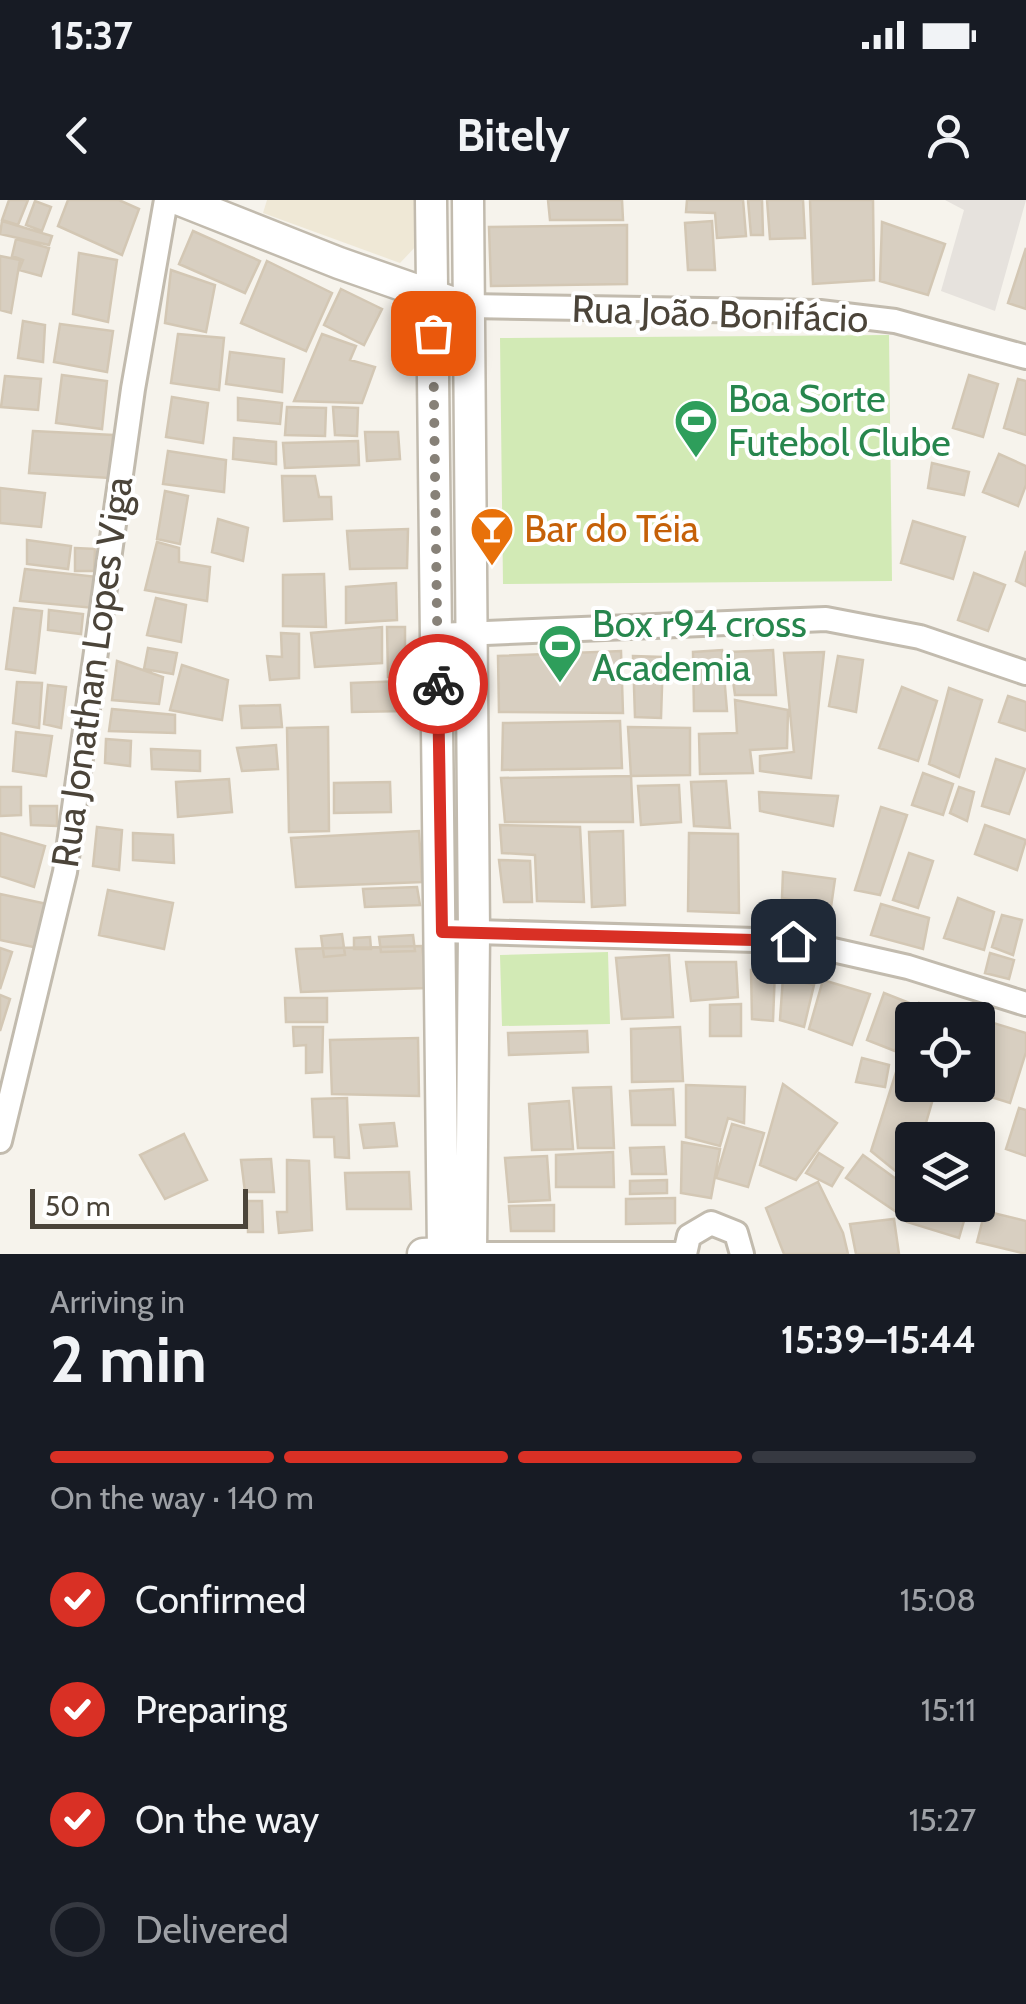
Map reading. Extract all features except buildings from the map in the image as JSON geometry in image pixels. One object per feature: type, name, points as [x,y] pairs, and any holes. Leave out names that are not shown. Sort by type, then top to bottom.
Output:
[{"type":"street","name":"Rua Jonathan Lopes Viga","points":[[0,1141],[65,872],[133,388],[166,200]]},
{"type":"street","points":[[180,200],[432,296],[469,306]]},
{"type":"street","points":[[431,200],[442,932],[457,1253]]},
{"type":"street","points":[[457,1253],[474,933],[468,200]]},
{"type":"street","name":"Rua João Bonifácio","points":[[469,306],[820,312],[895,321],[1026,357]]},
{"type":"street","points":[[437,636],[826,619],[920,638],[1026,673]]},
{"type":"street","points":[[442,932],[793,941],[908,967],[1026,1004]]},
{"type":"street","points":[[423,1254],[685,1254],[689,1236],[712,1223],[736,1233],[742,1254]]},
{"type":"shaded area","points":[[267,200],[421,200],[417,245],[400,263],[263,213]]},
{"type":"shaded area","points":[[945,200],[1026,200],[995,311],[941,291],[964,210]]},
{"type":"green space","name":"Boa Sorte Futebol Clube","points":[[889,335],[892,581],[503,584],[500,338]]},
{"type":"green space","points":[[608,952],[610,1024],[502,1026],[500,955]]},
{"type":"way so far","points":[[433,333],[438,684]]},
{"type":"place","name":"Boa Sorte Futebol Clube","points":[[696,459]]},
{"type":"place","name":"Bar do Téia","points":[[492,567]]},
{"type":"place","name":"Box r94 cross Academia","points":[[560,684]]},
{"type":"route","points":[[438,684],[442,932],[793,941]]}]
